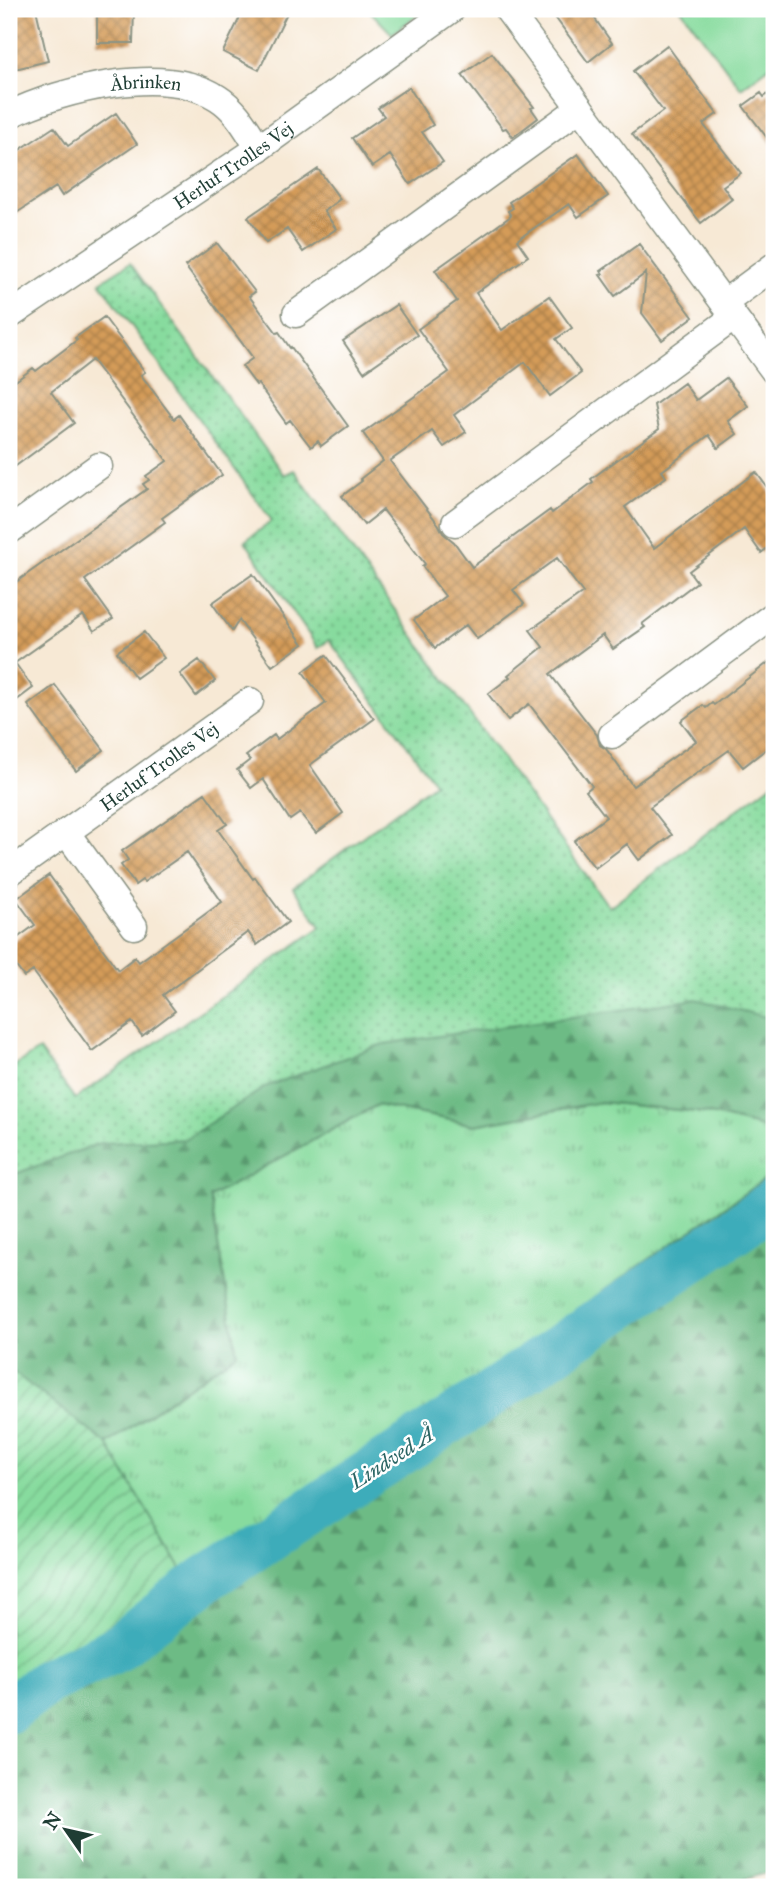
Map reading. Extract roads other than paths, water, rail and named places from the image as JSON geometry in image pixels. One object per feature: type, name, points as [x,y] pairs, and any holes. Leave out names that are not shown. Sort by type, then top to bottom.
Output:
[{"type":"street","name":"Herluf Trolles Vej","points":[[9,316],[259,148],[452,9]]},
{"type":"street","points":[[507,9],[774,371]]},
{"type":"street","name":"Åbrinken","points":[[9,115],[26,106],[63,94],[99,86],[131,82],[183,85],[205,90],[220,99],[235,112],[259,148]]},
{"type":"street","points":[[296,314],[580,108]]},
{"type":"street","points":[[456,523],[729,310],[774,266]]},
{"type":"street","points":[[9,531],[99,466]]},
{"type":"street","points":[[612,735],[774,615]]},
{"type":"street","name":"Herluf Trolles Vej","points":[[9,873],[250,701]]},
{"type":"street","points":[[66,832],[134,926]]},
{"type":"waterway","name":"Lindved Å","points":[[9,1710],[48,1681],[114,1650],[204,1580],[483,1399],[774,1202]]}]
